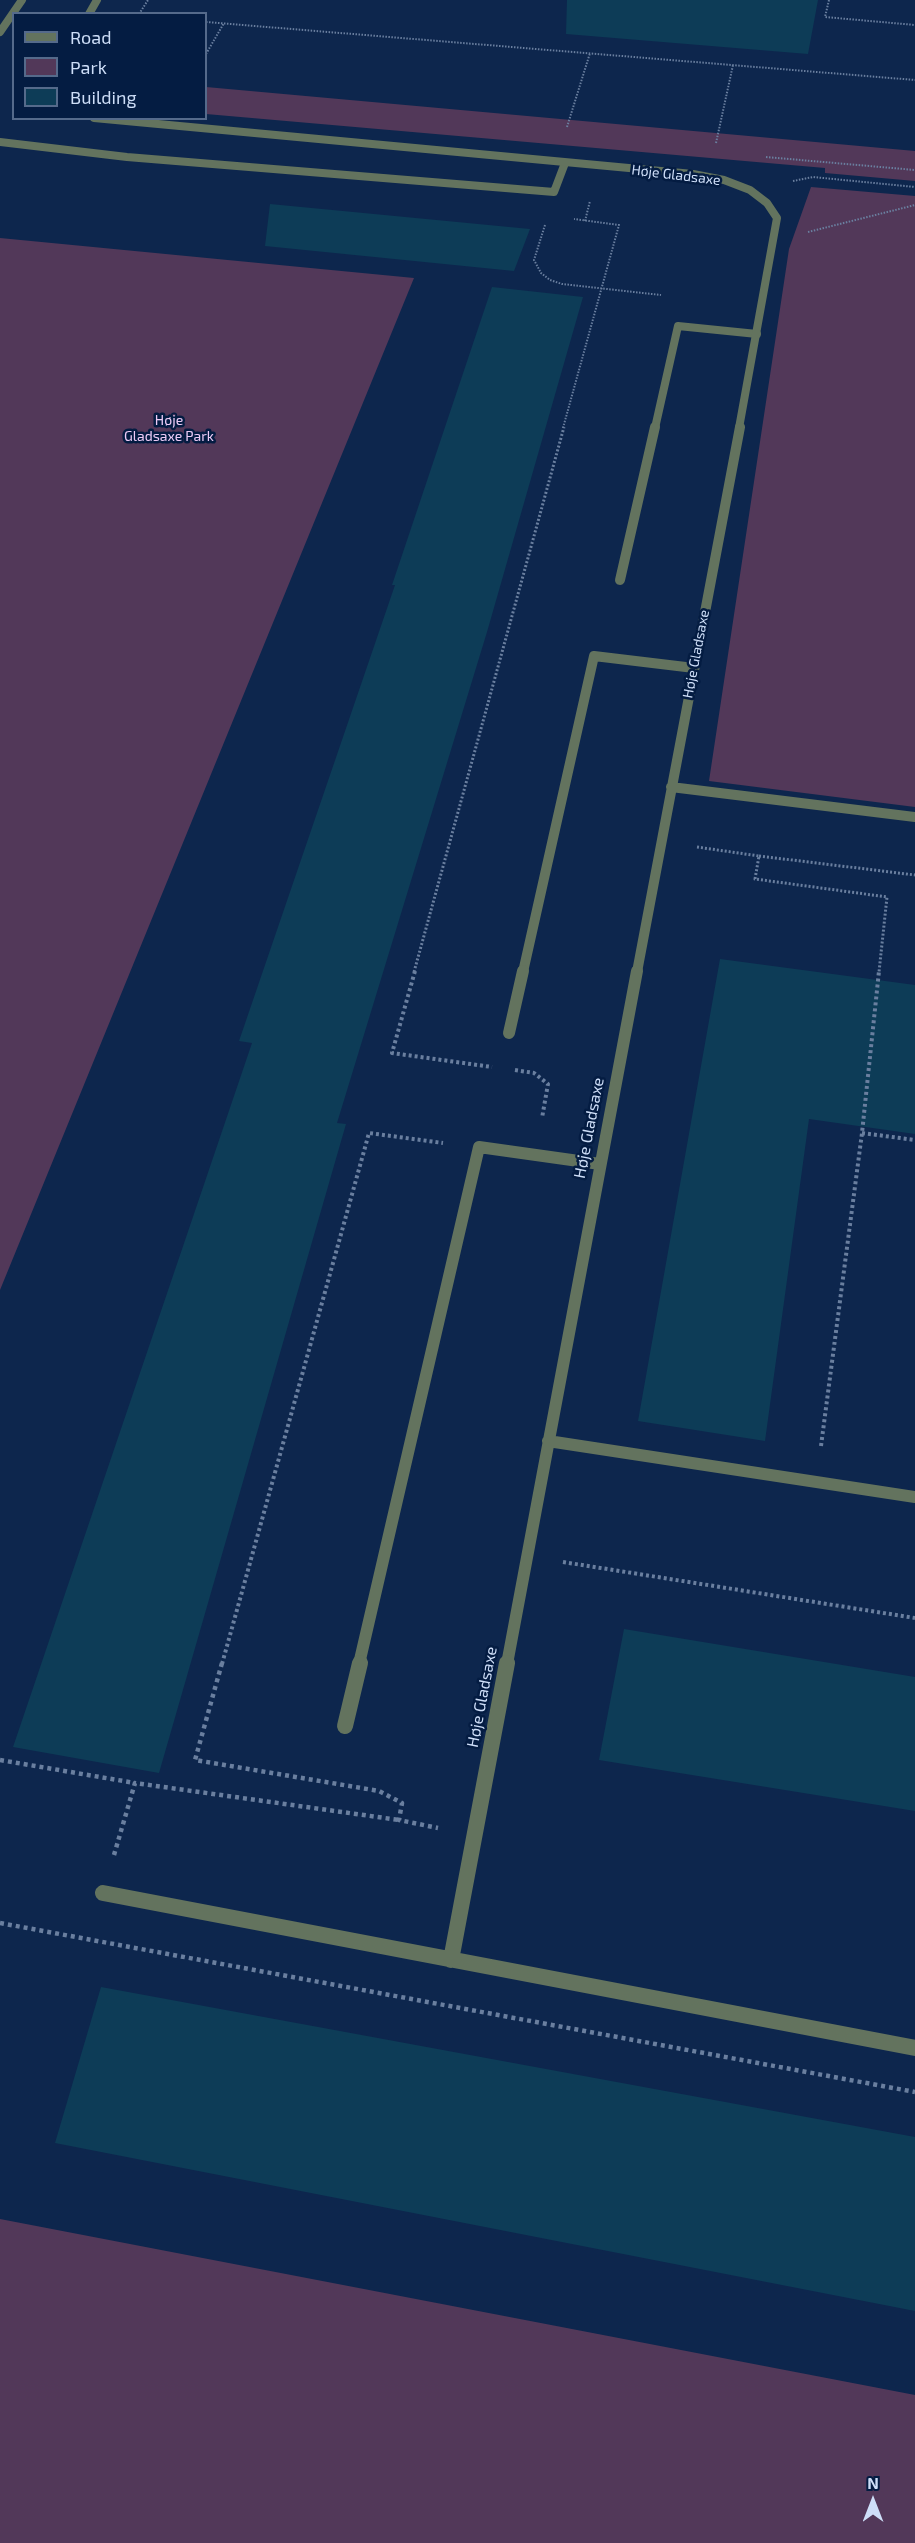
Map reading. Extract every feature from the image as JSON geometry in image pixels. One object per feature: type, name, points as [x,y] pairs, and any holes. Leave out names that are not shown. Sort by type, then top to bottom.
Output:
[{"type":"street","points":[[0,32],[12,15]]},
{"type":"street","name":"Høje Gladsaxe","points":[[115,120],[693,174],[724,180],[745,189],[767,203],[777,219],[775,240],[451,1960]]},
{"type":"street","points":[[0,142],[128,157],[554,192],[565,163]]},
{"type":"street","points":[[620,580],[678,326],[757,334]]},
{"type":"street","points":[[509,1033],[594,656],[694,668]]},
{"type":"street","points":[[671,787],[915,817]]},
{"type":"street","points":[[345,1726],[479,1148],[600,1164]]},
{"type":"street","points":[[548,1441],[915,1497]]},
{"type":"street","points":[[103,1893],[915,2048]]},
{"type":"path","points":[[829,0],[825,17],[915,25]]},
{"type":"path","points":[[207,21],[915,80]]},
{"type":"path","points":[[207,52],[224,23]]},
{"type":"path","points":[[566,128],[590,53]]},
{"type":"path","points":[[714,153],[733,65]]},
{"type":"path","points":[[745,189],[813,177],[915,187]]},
{"type":"path","points":[[554,192],[534,260],[541,273],[550,280],[673,297],[683,327]]},
{"type":"path","points":[[775,240],[915,205]]},
{"type":"path","points":[[499,1068],[392,1053],[600,288]]},
{"type":"path","points":[[661,842],[915,875]]},
{"type":"path","points":[[759,856],[755,879],[887,897],[862,1133],[817,1482]]},
{"type":"path","points":[[510,1070],[534,1073],[548,1084],[540,1117],[607,1128]]},
{"type":"path","points":[[399,1820],[402,1803],[379,1791],[195,1760],[369,1133],[479,1148]]},
{"type":"path","points":[[862,1133],[915,1140]]},
{"type":"path","points":[[526,1556],[915,1618]]},
{"type":"path","points":[[0,1760],[135,1783],[399,1820],[474,1835]]},
{"type":"path","points":[[90,1939],[135,1783]]},
{"type":"path","points":[[0,1923],[915,2092]]},
{"type":"green space","points":[[207,87],[915,151],[915,181],[825,173],[825,168],[207,114]]},
{"type":"green space","points":[[811,187],[915,196],[915,807],[709,781],[789,249]]},
{"type":"green space","name":"Høje Gladsaxe Park","points":[[0,238],[414,278],[0,1290]]},
{"type":"green space","points":[[0,2219],[915,2395],[915,2543],[0,2543]]},
{"type":"building","points":[[567,0],[818,0],[808,54],[566,34]]},
{"type":"building","points":[[270,204],[530,229],[514,271],[265,246]]},
{"type":"building","points":[[492,287],[583,297],[487,632],[337,1123],[346,1124],[159,1773],[13,1747],[252,1043],[239,1041],[395,585],[392,585]]},
{"type":"building","points":[[720,959],[915,985],[915,1134],[809,1119],[765,1441],[638,1421]]},
{"type":"building","points":[[624,1629],[915,1677],[915,1811],[599,1760]]},
{"type":"building","points":[[101,1987],[915,2137],[915,2311],[55,2143]]}]
